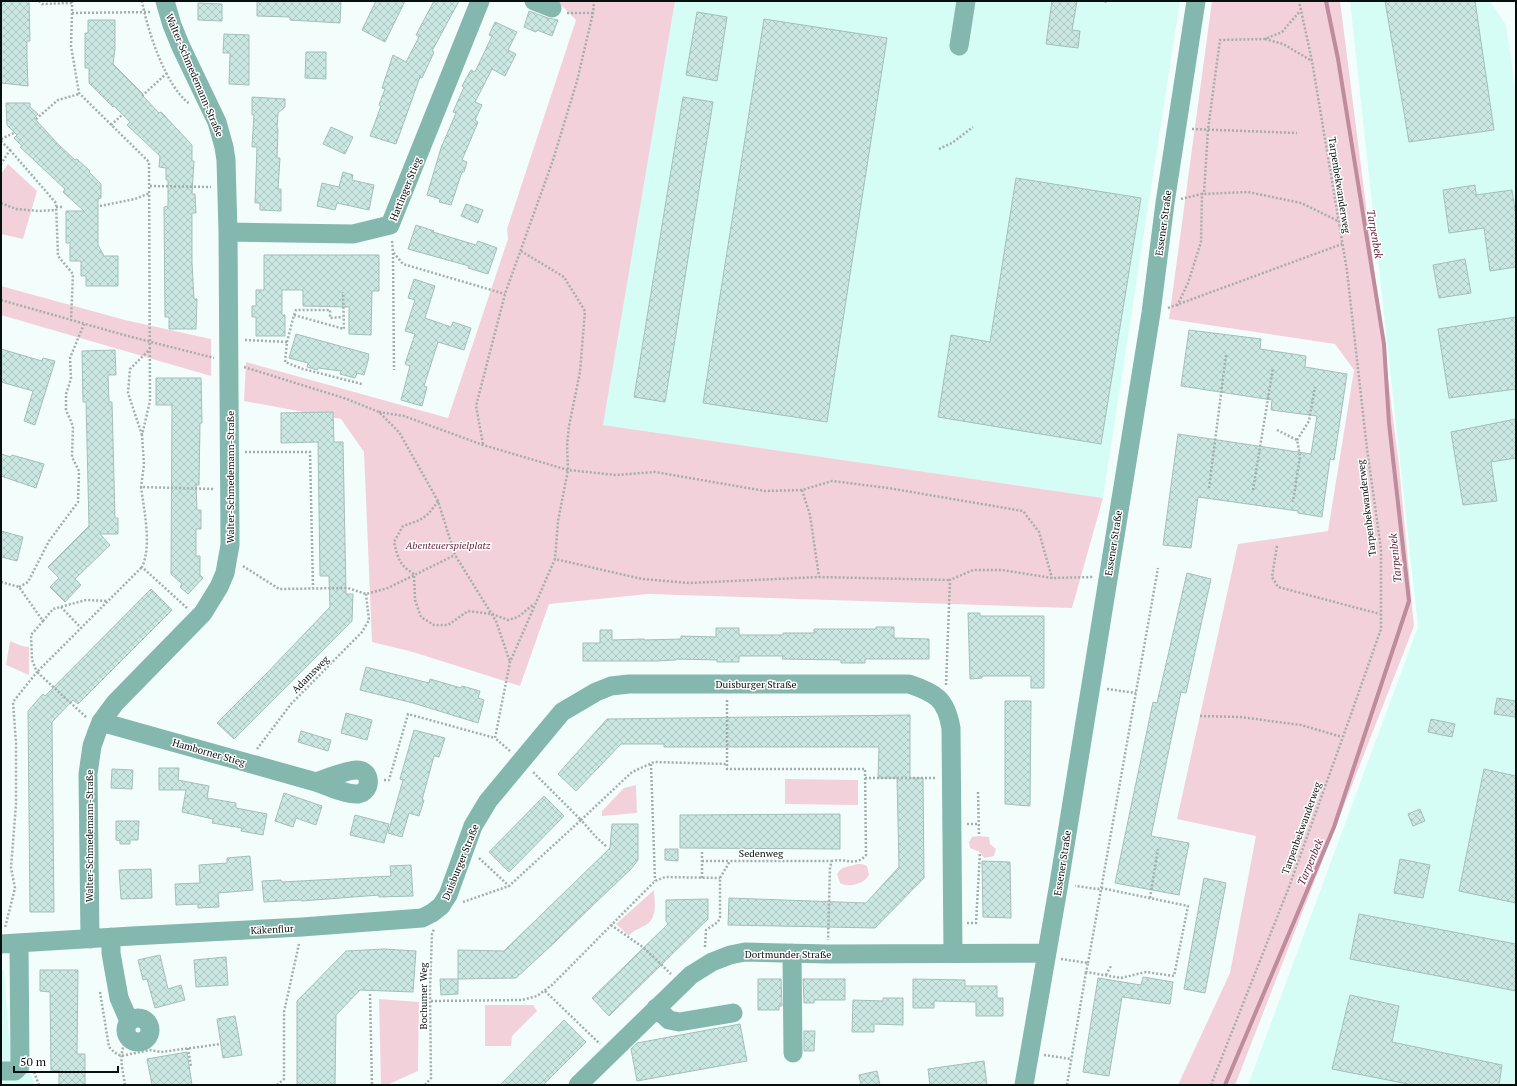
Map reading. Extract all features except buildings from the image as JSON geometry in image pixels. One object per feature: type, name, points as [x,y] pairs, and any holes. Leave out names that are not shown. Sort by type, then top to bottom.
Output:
[{"type":"street","name":"Hattinger Stieg","points":[[228,232],[353,234],[390,225],[480,1]]},
{"type":"street","points":[[534,1],[552,8]]},
{"type":"street","points":[[959,46],[966,1]]},
{"type":"street","name":"Essener Straße","points":[[1024,1085],[1059,883],[1151,313],[1165,203],[1196,1]]},
{"type":"street","name":"Walter-Schmedemann-Straße","points":[[90,939],[88,774],[92,746],[101,722],[115,703],[198,618],[212,600],[225,573],[231,532],[230,452],[223,361],[228,339],[228,232],[225,154],[221,134],[211,109],[181,47],[167,6]]},
{"type":"street","name":"Duisburger Straße","points":[[436,910],[448,895],[473,826],[488,801],[562,712],[596,692],[611,686],[629,684],[909,684],[934,694],[945,705]]},
{"type":"street","points":[[945,705],[951,728],[953,953]]},
{"type":"street","name":"Hamborner Stieg","points":[[101,722],[316,782],[346,792],[357,794],[363,792],[369,781]]},
{"type":"street","name":"Käkenflur","points":[[8,940],[90,939],[302,928],[422,918],[436,910]]},
{"type":"street","points":[[110,937],[111,953],[119,998],[128,1029]]},
{"type":"street","points":[[1,1071],[12,1072],[17,1070],[20,1066],[8,940]]},
{"type":"street","name":"Dortmunder Straße","points":[[578,1085],[691,974],[712,962],[730,955],[745,952],[1047,955]]},
{"type":"street","points":[[792,953],[793,1054]]},
{"type":"street","points":[[656,1008],[669,1020],[679,1022],[733,1013]]},
{"type":"path","points":[[39,1],[42,4],[72,2],[71,46],[78,93],[149,162],[150,401],[142,435]]},
{"type":"path","points":[[142,1],[154,43],[167,73],[183,99],[193,106]]},
{"type":"path","points":[[483,445],[476,406],[505,294],[555,153],[577,81],[593,13],[594,1]]},
{"type":"path","name":"Tarpenbekwanderweg","points":[[1211,1085],[1289,887],[1380,629],[1380,549],[1347,271],[1312,61],[1299,1]]},
{"type":"path","points":[[72,13],[144,12],[167,6]]},
{"type":"path","points":[[552,8],[566,13],[593,13]]},
{"type":"path","points":[[1265,39],[1282,32],[1300,10]]},
{"type":"path","points":[[1177,306],[1188,283],[1202,242],[1202,194],[1204,193],[1208,129],[1220,40],[1265,39],[1283,44],[1312,61]]},
{"type":"path","points":[[142,96],[167,73]]},
{"type":"path","points":[[36,119],[58,100],[80,94]]},
{"type":"path","points":[[111,125],[122,115]]},
{"type":"path","points":[[940,149],[952,143],[974,127]]},
{"type":"path","points":[[1177,128],[1297,133]]},
{"type":"path","points":[[14,133],[1,140],[56,203],[58,256],[73,274],[71,320]]},
{"type":"path","points":[[1,164],[10,150]]},
{"type":"path","points":[[150,186],[227,187]]},
{"type":"path","points":[[1165,203],[1202,194],[1248,192],[1301,203],[1338,221]]},
{"type":"path","points":[[100,206],[135,199],[150,193]]},
{"type":"path","points":[[1,202],[16,209],[39,211],[64,207]]},
{"type":"path","points":[[390,225],[393,252],[394,370]]},
{"type":"path","points":[[1151,313],[1177,306],[1342,244]]},
{"type":"path","points":[[495,738],[510,662],[555,558],[558,521],[568,470],[568,432],[580,372],[585,311],[564,276],[521,251]]},
{"type":"path","points":[[393,252],[403,264],[505,294]]},
{"type":"path","points":[[294,315],[344,329],[343,292]]},
{"type":"path","points":[[1,300],[223,361],[347,399],[379,412],[404,416],[483,445],[568,470],[616,475],[656,472],[764,491],[802,490],[832,482],[888,488],[1023,511],[1039,532],[1052,578]]},
{"type":"path","points":[[344,317],[330,318],[330,310],[296,310],[286,342],[285,362],[303,369],[362,384]]},
{"type":"path","points":[[19,587],[28,582],[49,540],[78,502],[79,471],[72,457],[73,426],[66,410],[66,394],[70,379],[70,358],[84,324]]},
{"type":"path","points":[[228,339],[286,342]]},
{"type":"path","points":[[8,940],[15,888],[11,868],[16,804],[16,742],[13,702],[38,672],[142,567],[145,561],[146,534],[141,487],[144,465],[142,435],[128,393],[130,369],[150,349]]},
{"type":"path","points":[[1210,488],[1226,355]]},
{"type":"path","points":[[1253,490],[1272,368]]},
{"type":"path","points":[[1293,502],[1300,456],[1297,440],[1309,421],[1315,387]]},
{"type":"path","points":[[379,412],[399,432],[438,501],[455,555],[496,620],[510,662]]},
{"type":"path","points":[[1277,430],[1297,440]]},
{"type":"path","points":[[230,452],[310,452],[313,588]]},
{"type":"path","points":[[141,487],[230,490]]},
{"type":"path","points":[[802,490],[810,515],[819,577]]},
{"type":"path","points":[[414,574],[406,570],[399,561],[394,542],[403,526],[422,520],[430,514],[438,501]]},
{"type":"path","points":[[1277,546],[1272,577],[1278,587],[1380,614]]},
{"type":"path","points":[[228,557],[279,588],[348,588],[366,594],[388,588],[455,555]]},
{"type":"path","points":[[555,558],[642,579],[689,583],[819,577],[950,580],[973,570],[1002,570],[1052,578],[1108,576]]},
{"type":"path","points":[[142,567],[198,618]]},
{"type":"path","points":[[1067,1085],[1158,568]]},
{"type":"path","points":[[414,574],[415,600],[421,617],[434,625],[448,625],[468,611],[492,614],[508,620],[518,617],[535,604]]},
{"type":"path","points":[[945,705],[950,580]]},
{"type":"path","points":[[1,582],[19,587],[43,622]]},
{"type":"path","name":"Adamsweg","points":[[252,764],[257,749],[291,704],[362,632],[369,620],[366,594]]},
{"type":"path","points":[[101,722],[86,717],[38,672],[32,660],[31,635],[54,610],[86,600],[108,601]]},
{"type":"path","points":[[61,607],[81,628]]},
{"type":"path","points":[[726,684],[727,770],[865,769],[865,778],[952,778]]},
{"type":"path","points":[[1090,686],[1136,693]]},
{"type":"path","points":[[369,781],[389,780],[408,714],[495,738],[522,761],[581,820],[596,838],[606,846]]},
{"type":"path","points":[[1200,716],[1240,717],[1301,725],[1342,737]]},
{"type":"path","points":[[436,910],[509,886],[632,772],[654,762],[727,764]]},
{"type":"path","points":[[651,764],[656,881]]},
{"type":"path","name":"Sedenweg","points":[[720,878],[730,861],[832,861],[840,859],[854,862],[862,860],[866,855],[865,778]]},
{"type":"path","points":[[978,792],[979,836]]},
{"type":"path","points":[[466,846],[509,886]]},
{"type":"path","points":[[1150,898],[1158,849]]},
{"type":"path","points":[[702,851],[702,878]]},
{"type":"path","points":[[963,923],[976,923],[980,852]]},
{"type":"path","points":[[702,861],[730,861]]},
{"type":"path","points":[[828,954],[830,867],[832,861]]},
{"type":"path","points":[[431,1001],[522,1000],[537,996],[552,985],[656,881],[664,877],[720,878],[720,916],[718,922],[706,930],[706,950],[712,962]]},
{"type":"path","points":[[1059,883],[1098,889],[1101,888],[1188,906],[1174,976],[1146,972],[1121,978],[1086,972]]},
{"type":"path","name":"Bochumer Weg","points":[[425,1085],[431,1078],[432,934],[436,910]]},
{"type":"path","points":[[611,925],[644,948],[681,984]]},
{"type":"path","points":[[278,1085],[284,1078],[284,1012],[302,928]]},
{"type":"path","points":[[1047,955],[1088,963]]},
{"type":"path","points":[[1106,975],[1111,966]]},
{"type":"path","points":[[545,990],[610,1054]]},
{"type":"path","points":[[370,994],[372,1085]]},
{"type":"path","points":[[125,1085],[121,1056],[128,1029]]},
{"type":"path","points":[[121,1056],[150,1050],[161,1052],[221,1044]]},
{"type":"path","points":[[188,1048],[191,1066]]},
{"type":"path","points":[[1030,1053],[1071,1059]]},
{"type":"path","points":[[32,1066],[39,1085]]},
{"type":"shaded area","points":[[675,1],[1180,1],[1103,498],[602,425]]},
{"type":"shaded area","points":[[1350,1],[1490,1],[1506,25],[1516,92],[1516,1085],[1248,1085],[1418,627]]},
{"type":"shaded area","points":[[1,970],[4,970],[10,1051],[31,1075],[35,1085],[1,1085]]},
{"type":"green space","name":"Abenteuerspielplatz","points":[[557,1],[675,1],[603,425],[1103,498],[1072,608],[648,594],[549,604],[520,686],[413,652],[372,642],[364,452],[341,419],[244,401],[246,362],[448,418],[508,239],[507,229],[576,20]]},
{"type":"green space","points":[[1212,1],[1340,1],[1399,465],[1414,626],[1235,1085],[1178,1085],[1230,973],[1256,836],[1177,819],[1238,544],[1328,531],[1354,370],[1335,344],[1169,319]]},
{"type":"green space","points":[[8,164],[37,191],[23,239],[1,234],[1,174]]},
{"type":"green space","points":[[1,286],[125,320],[211,339],[211,376],[1,315]]},
{"type":"green space","points":[[10,641],[29,647],[29,675],[6,665]]},
{"type":"green space","points":[[785,779],[858,780],[858,805],[785,804]]},
{"type":"green space","points":[[636,785],[637,813],[602,816],[602,811],[624,788]]},
{"type":"green space","points":[[972,837],[989,837],[990,844],[996,849],[994,856],[984,858],[980,852],[970,848],[969,842]]},
{"type":"green space","points":[[857,864],[867,866],[869,875],[867,878],[860,883],[852,885],[840,883],[837,874],[839,871],[843,868]]},
{"type":"green space","points":[[654,890],[654,912],[651,921],[629,936],[616,924]]},
{"type":"green space","points":[[379,999],[419,1002],[418,1071],[387,1085],[381,1085]]},
{"type":"green space","points":[[485,1005],[533,1005],[537,1011],[512,1036],[511,1046],[485,1046]]},
{"type":"waterway","name":"Tarpenbek","points":[[1225,1085],[1334,827],[1409,601],[1389,423],[1384,344],[1338,59],[1326,1]]}]
